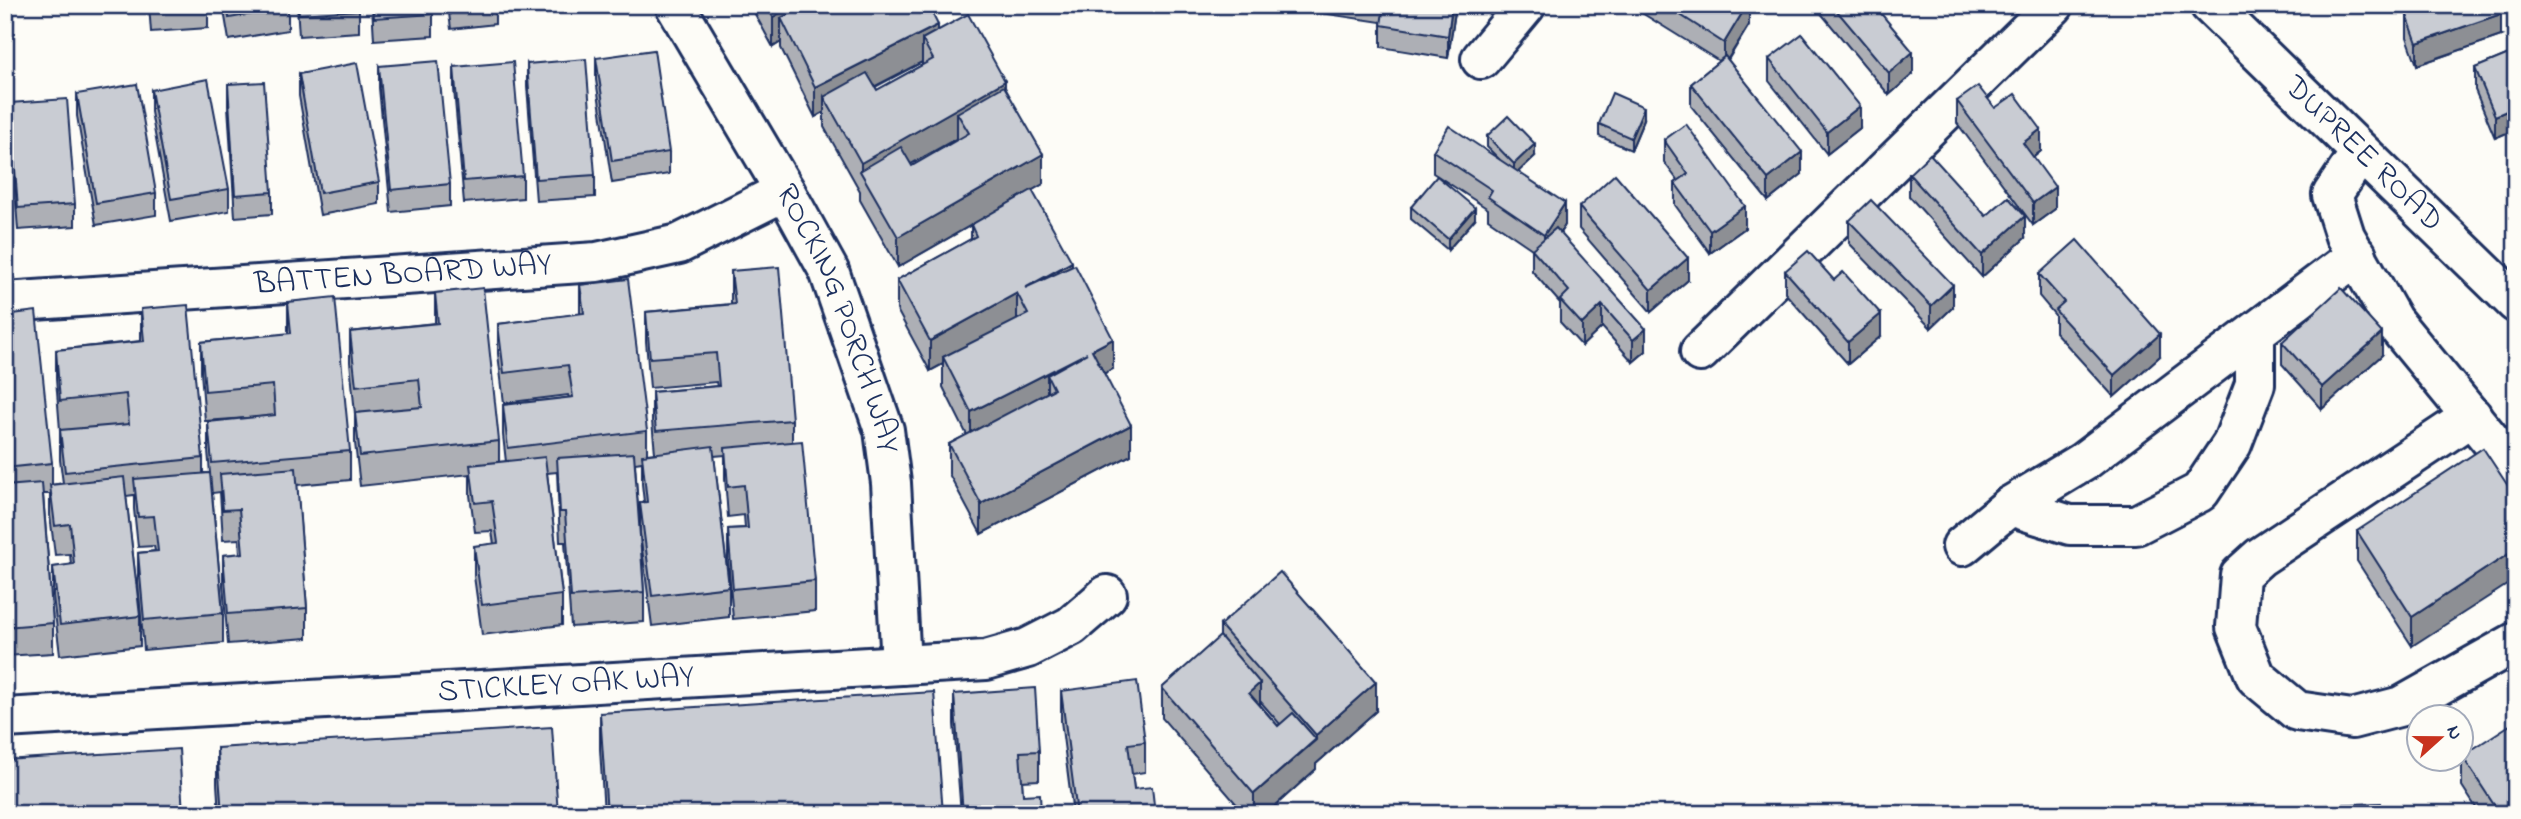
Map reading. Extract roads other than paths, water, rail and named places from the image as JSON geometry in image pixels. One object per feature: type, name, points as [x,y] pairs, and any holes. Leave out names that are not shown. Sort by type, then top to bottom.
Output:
[{"type":"street","name":"ROCKING PORCH WAY","points":[[675,5],[829,271],[884,430],[891,483],[901,665]]},
{"type":"street","points":[[1481,59],[1526,5]]},
{"type":"street","points":[[1700,352],[2054,5]]},
{"type":"street","name":"DUPREE ROAD","points":[[2210,5],[2516,303]]},
{"type":"street","points":[[2360,153],[2332,195],[2345,236],[2393,321],[2516,471]]},
{"type":"street","name":"BATTEN BOARD WAY","points":[[5,302],[597,262],[679,244],[785,191]]},
{"type":"street","points":[[1962,546],[2010,506],[2083,462],[2357,256]]},
{"type":"street","points":[[2010,506],[2070,525],[2136,525],[2200,492],[2232,444],[2255,384],[2255,333]]},
{"type":"street","points":[[2472,416],[2260,557],[2240,575],[2236,627],[2256,677],[2297,711],[2351,719],[2402,706],[2516,642]]},
{"type":"street","name":"STICKLEY OAK WAY","points":[[5,718],[986,660],[1028,648],[1071,625],[1107,595]]}]
